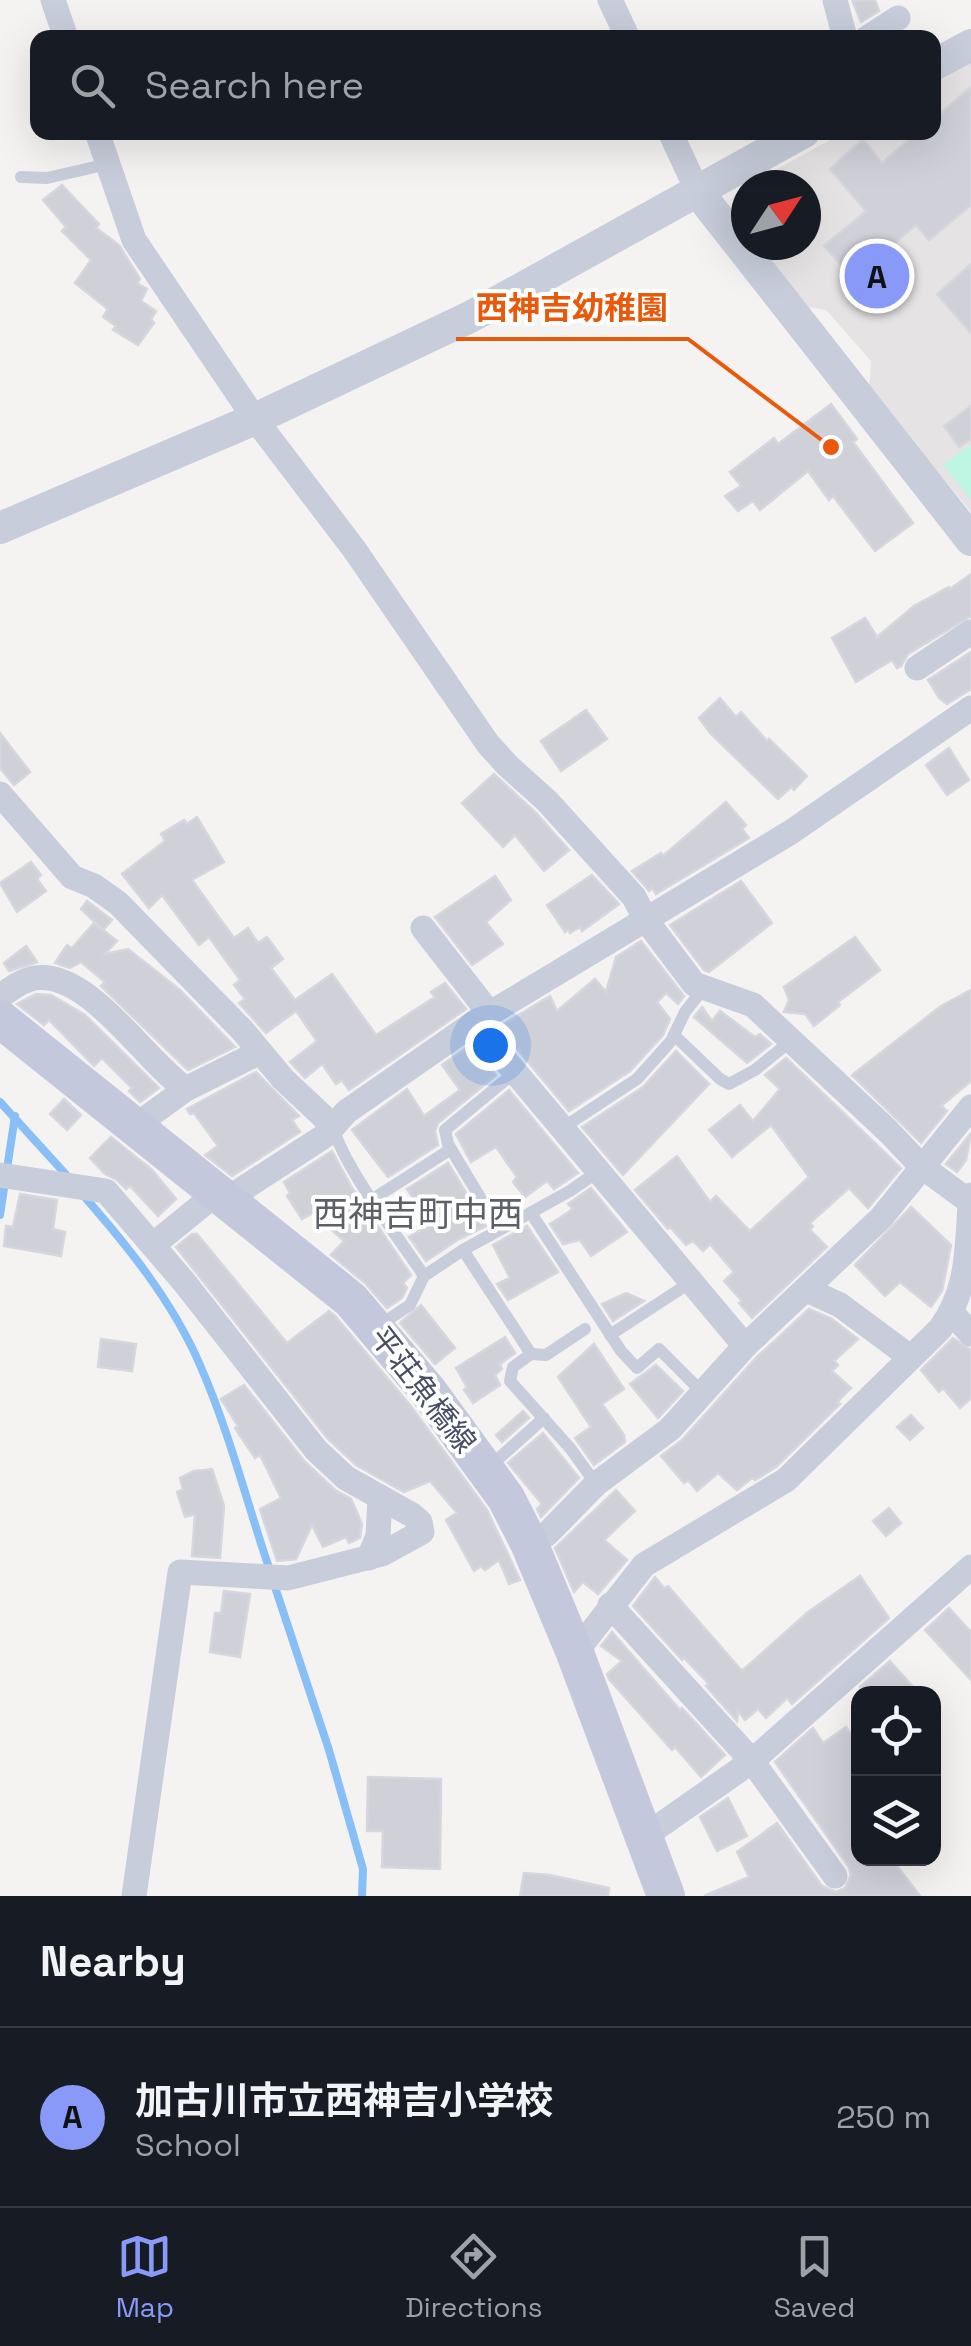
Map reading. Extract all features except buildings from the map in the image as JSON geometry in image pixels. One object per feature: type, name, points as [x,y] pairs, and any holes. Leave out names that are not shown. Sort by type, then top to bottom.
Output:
[{"type":"main road","name":"平荘魚橋線","points":[[0,1020],[351,1300],[428,1391],[506,1498],[529,1542],[666,1896]]},
{"type":"street","points":[[53,0],[63,30]]},
{"type":"street","points":[[610,0],[624,30]]},
{"type":"street","points":[[835,0],[843,30]]},
{"type":"street","points":[[880,30],[898,18]]},
{"type":"street","points":[[941,60],[971,45]]},
{"type":"street","points":[[100,140],[134,240],[255,420],[354,548],[488,744],[548,800],[634,897],[646,920],[694,984],[753,1005],[921,1166],[971,1198],[966,1280],[952,1313],[786,1480],[644,1565],[575,1653]]},
{"type":"street","points":[[674,140],[698,192],[971,540]]},
{"type":"street","points":[[0,528],[255,420],[470,317],[786,140]]},
{"type":"street","points":[[917,668],[971,632]]},
{"type":"street","points":[[153,1246],[223,1196],[326,1135],[346,1112],[482,1018],[791,832],[971,708]]},
{"type":"street","points":[[0,794],[72,878],[94,886],[118,903],[332,1125]]},
{"type":"street","points":[[424,928],[514,1073],[564,1126],[745,1346]]},
{"type":"street","points":[[0,996],[38,977],[72,987],[106,1012],[186,1090]]},
{"type":"street","points":[[136,1126],[186,1090],[260,1052]]},
{"type":"street","points":[[529,1542],[547,1534],[596,1484],[670,1430],[802,1287],[881,1218],[971,1107]]},
{"type":"street","points":[[7,1176],[106,1191],[316,1450],[346,1478],[412,1515],[420,1522],[422,1532],[369,1558],[288,1578],[180,1572],[134,1896]]},
{"type":"street","points":[[802,1287],[840,1305],[910,1357]]},
{"type":"street","points":[[952,1313],[971,1334]]},
{"type":"street","points":[[369,1558],[378,1536],[380,1497]]},
{"type":"street","points":[[645,1836],[752,1761],[971,1566]]},
{"type":"street","points":[[610,1605],[752,1761],[835,1876]]},
{"type":"lane","points":[[21,177],[47,178],[108,164]]},
{"type":"lane","points":[[564,1126],[637,1079],[674,1035],[685,1012],[704,989]]},
{"type":"lane","points":[[674,1035],[729,1084],[792,1040]]},
{"type":"lane","points":[[499,1229],[450,1149],[445,1130],[514,1073]]},
{"type":"lane","points":[[332,1125],[336,1139],[424,1276]]},
{"type":"lane","points":[[373,1199],[450,1149]]},
{"type":"lane","points":[[375,1328],[410,1305],[424,1276],[600,1170]]},
{"type":"lane","points":[[531,1213],[610,1335],[637,1368],[659,1349],[703,1392]]},
{"type":"lane","points":[[463,1250],[531,1354]]},
{"type":"lane","points":[[610,1335],[692,1281]]},
{"type":"lane","points":[[585,1329],[546,1355],[531,1354],[513,1367],[510,1381],[596,1484]]},
{"type":"lane","points":[[486,1470],[544,1418]]},
{"type":"shaded area","points":[[971,63],[971,512],[869,389],[871,361],[826,310],[806,307],[770,260],[821,260],[821,170],[775,170],[830,140],[941,140],[941,80]]},
{"type":"green space","points":[[971,444],[971,500],[943,465]]},
{"type":"waterway","points":[[0,1102],[70,1179]]},
{"type":"waterway","points":[[0,1215],[15,1116]]},
{"type":"waterway","points":[[82,1194],[148,1275],[189,1342],[220,1415],[270,1571]]},
{"type":"waterway","points":[[274,1584],[329,1750],[363,1869],[362,1896]]},
{"type":"place","name":"加古川市立西神吉小学校","points":[[877,276]]},
{"type":"place","name":"西神吉幼稚園","points":[[831,447]]},
{"type":"district","name":"西神吉町中西","points":[[418,1214]]}]
